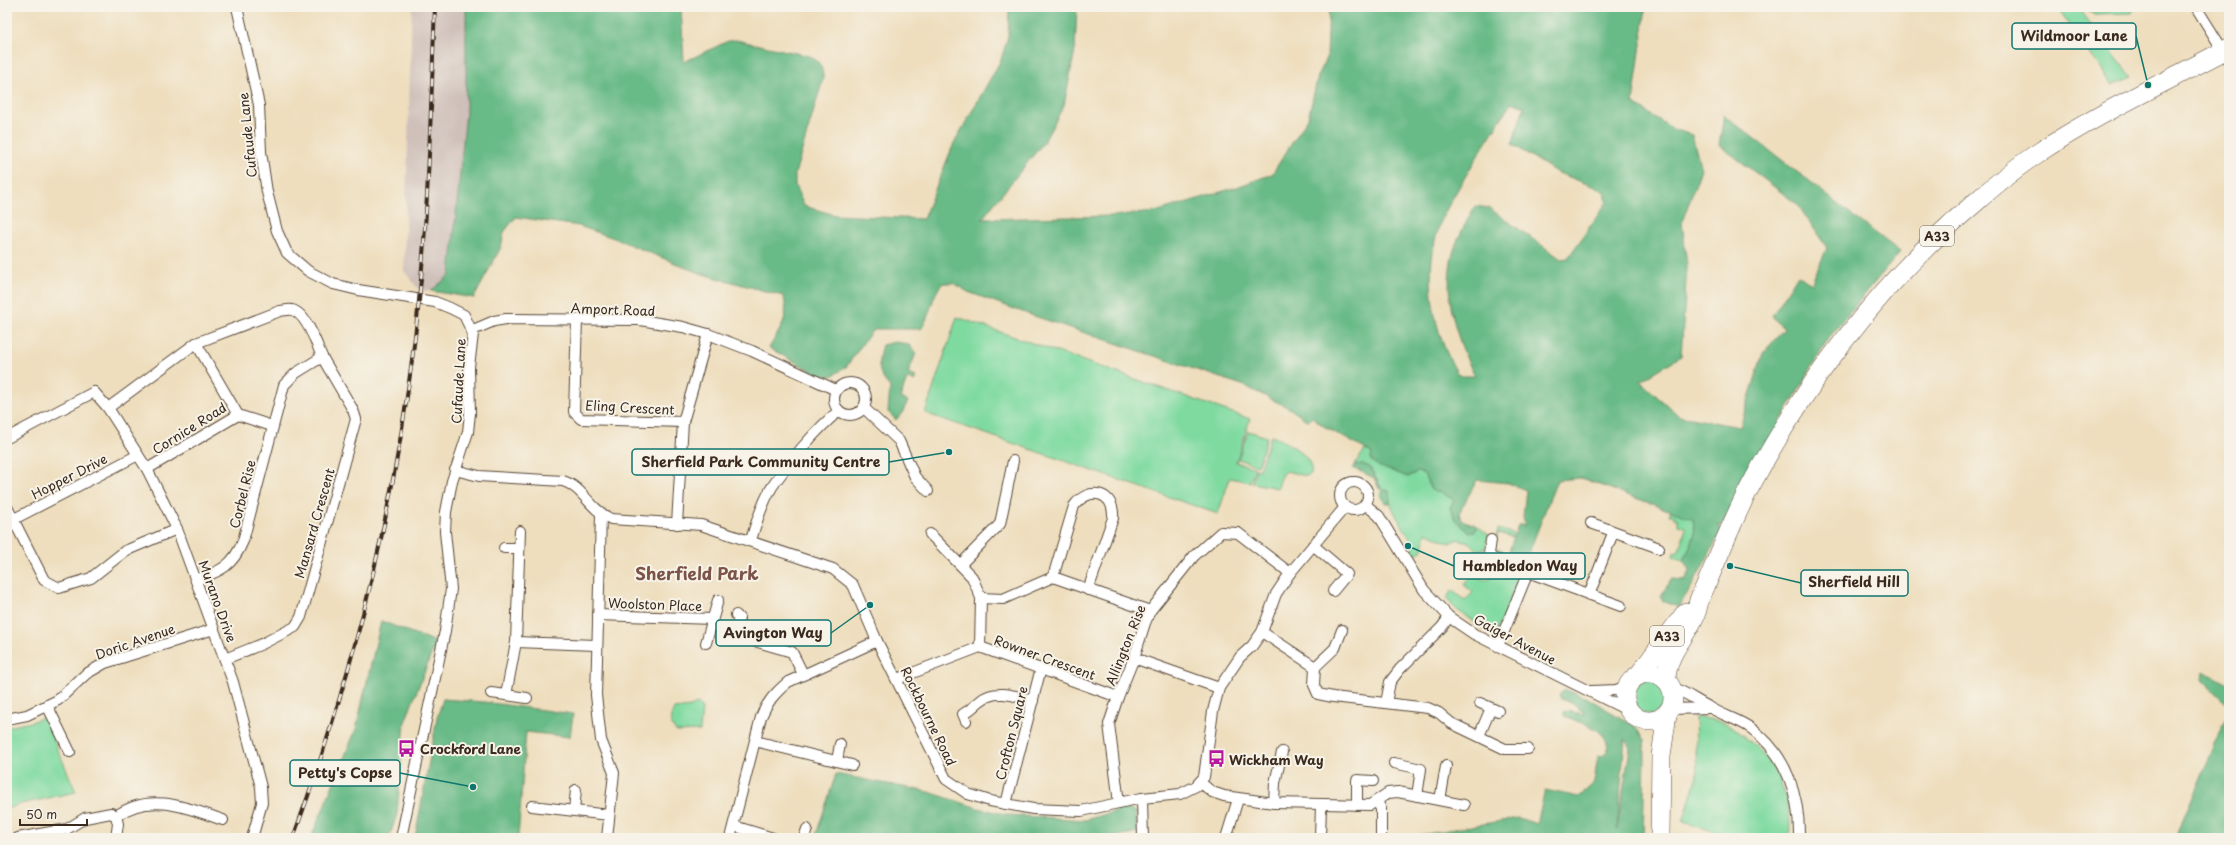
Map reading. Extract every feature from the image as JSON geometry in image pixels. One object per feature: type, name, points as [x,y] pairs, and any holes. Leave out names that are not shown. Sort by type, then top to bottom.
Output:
[{"type":"highway","name":"A33","points":[[1668,683],[1668,660],[1698,615],[1699,600],[1750,487],[1793,412],[1841,342],[1899,274],[1938,234],[1994,186],[2033,156],[2081,126],[2227,53]]},
{"type":"highway","name":"A33","points":[[1632,681],[1683,616],[1699,600]]},
{"type":"highway","points":[[1660,838],[1661,756],[1668,712],[1673,698],[1668,683],[1654,674],[1632,681],[1624,700],[1651,732],[1661,756]]},
{"type":"highway","points":[[1636,716],[1654,720],[1668,712]]},
{"type":"street","name":"Cufaude Lane","points":[[237,7],[259,105],[261,152],[266,192],[277,231],[287,253],[308,271],[333,284],[358,290],[435,302],[450,308],[464,315],[473,330],[468,432],[455,470],[446,512],[445,532],[451,589],[445,631],[401,838]]},
{"type":"street","points":[[2196,7],[2227,53]]},
{"type":"street","name":"Mansard Crescent","points":[[108,408],[196,343],[280,311],[292,310],[302,314],[322,357],[353,410],[356,419],[301,617],[295,627],[262,644],[225,659]]},
{"type":"street","name":"Amport Road","points":[[473,330],[494,321],[506,319],[640,320],[683,327],[708,334],[752,351],[836,390]]},
{"type":"street","name":"Eling Crescent","points":[[577,320],[574,412],[581,419],[683,422]]},
{"type":"street","points":[[677,524],[683,422],[708,334]]},
{"type":"street","name":"Cornice Road","points":[[147,469],[238,415],[196,343]]},
{"type":"street","points":[[238,415],[272,426],[284,385],[296,373],[322,357]]},
{"type":"street","points":[[852,382],[860,386],[866,395],[864,408],[853,415],[839,411],[834,400],[836,390],[845,383],[852,382]]},
{"type":"street","name":"Murano Drive","points":[[7,438],[94,392],[108,408],[147,469],[177,529],[234,682],[261,787],[262,803],[252,838]]},
{"type":"street","points":[[864,408],[899,441],[915,477],[928,491]]},
{"type":"street","points":[[751,540],[757,519],[772,487],[827,421],[839,411]]},
{"type":"street","name":"Corbel Rise","points":[[196,580],[230,565],[237,556],[243,541],[272,426]]},
{"type":"street","name":"Hopper Drive","points":[[12,520],[138,455]]},
{"type":"street","points":[[961,564],[1000,524],[1012,461]]},
{"type":"street","name":"Rockbourne Road","points":[[455,470],[479,476],[563,481],[574,484],[600,514],[611,520],[700,525],[751,540],[833,569],[853,585],[877,640],[946,779],[968,794],[1006,804],[1059,811],[1081,811],[1142,798],[1180,794],[1193,788],[1200,782]]},
{"type":"street","points":[[1352,482],[1360,484],[1366,491],[1367,500],[1365,504],[1358,509],[1345,507],[1340,500],[1341,490],[1347,484],[1352,482]]},
{"type":"street","points":[[1053,578],[1074,506],[1078,501],[1086,496],[1095,493],[1103,495],[1113,506],[1113,518],[1088,590]]},
{"type":"street","name":"Gaiger Avenue","points":[[1365,504],[1379,516],[1415,578],[1449,617],[1474,634],[1589,690],[1636,716]]},
{"type":"street","points":[[1345,507],[1290,573],[1276,594],[1262,632],[1252,646],[1240,657],[1219,688],[1213,711],[1204,777],[1200,782],[1212,792],[1238,799],[1274,803],[1370,805],[1388,793],[1398,792],[1464,805]]},
{"type":"street","points":[[7,508],[44,580],[59,588],[91,578],[125,551],[177,529]]},
{"type":"street","points":[[600,514],[596,695],[598,724],[601,740],[614,773],[607,838]]},
{"type":"street","points":[[1591,523],[1659,548]]},
{"type":"street","points":[[506,695],[516,642],[520,531]]},
{"type":"street","name":"Allington Rise","points":[[1119,803],[1109,724],[1150,611],[1194,556],[1220,532],[1238,533],[1290,573]]},
{"type":"street","points":[[1589,595],[1613,532]]},
{"type":"street","points":[[930,534],[961,564],[972,578],[981,598],[980,647]]},
{"type":"street","points":[[1491,540],[1489,554],[1492,558],[1621,606]]},
{"type":"street","points":[[1313,545],[1347,574],[1333,591]]},
{"type":"street","points":[[504,548],[519,548]]},
{"type":"street","points":[[1498,646],[1528,572]]},
{"type":"street","points":[[981,598],[1003,599],[1053,578],[1150,611]]},
{"type":"street","name":"Woolston Place","points":[[706,643],[718,600]]},
{"type":"street","name":"Woolston Place","points":[[598,615],[712,619]]},
{"type":"street","points":[[736,615],[739,618],[734,635],[792,652],[803,674]]},
{"type":"street","points":[[1386,703],[1390,682],[1400,669],[1442,627],[1449,617]]},
{"type":"street","name":"Doric Avenue","points":[[7,717],[12,718],[26,715],[48,705],[68,692],[86,674],[105,663],[214,629]]},
{"type":"street","points":[[1342,630],[1334,648],[1315,667],[1314,685],[1318,694],[1435,710],[1451,723],[1505,748],[1528,749]]},
{"type":"street","points":[[1262,632],[1315,667]]},
{"type":"street","points":[[730,838],[755,741],[767,703],[775,692],[788,682],[803,674],[877,640]]},
{"type":"street","points":[[516,642],[596,645]]},
{"type":"street","name":"Rowner Crescent","points":[[897,679],[980,647],[1118,697]]},
{"type":"street","points":[[1134,658],[1219,688]]},
{"type":"street","name":"Crofton Square","points":[[1006,804],[1041,668]]},
{"type":"street","name":"Gaiger Avenue","points":[[1589,690],[1616,690],[1632,681]]},
{"type":"street","points":[[1668,683],[1710,708],[1752,729],[1779,758],[1790,776],[1799,820],[1799,838]]},
{"type":"street","points":[[491,693],[527,698]]},
{"type":"street","points":[[966,721],[963,714],[975,708],[981,700],[995,694],[1007,694],[1033,701]]},
{"type":"street","points":[[1478,736],[1494,710],[1480,703]]},
{"type":"street","points":[[48,705],[70,752]]},
{"type":"street","points":[[1668,712],[1710,708]]},
{"type":"street","points":[[755,741],[852,765]]},
{"type":"street","points":[[837,761],[840,744]]},
{"type":"street","points":[[1274,803],[1275,783],[1282,752]]},
{"type":"street","points":[[1394,763],[1421,769],[1417,796]]},
{"type":"street","points":[[1440,800],[1446,766]]},
{"type":"street","points":[[1357,805],[1357,780],[1373,781]]},
{"type":"street","points":[[574,810],[576,790]]},
{"type":"street","points":[[1142,798],[1142,838]]},
{"type":"street","points":[[1226,838],[1238,799]]},
{"type":"street","points":[[1377,801],[1381,809],[1381,838]]},
{"type":"street","points":[[116,816],[125,810],[151,802],[169,803],[223,820]]},
{"type":"street","points":[[1320,838],[1321,804]]},
{"type":"street","points":[[532,806],[609,815]]},
{"type":"street","points":[[18,838],[67,829],[85,818],[111,813],[116,816],[118,824],[116,838]]},
{"type":"street","points":[[734,826],[773,838]]},
{"type":"shaded area","points":[[412,7],[466,7],[466,112],[450,275],[431,291],[419,290],[404,271]]},
{"type":"green space","points":[[466,7],[681,7],[684,62],[728,41],[736,40],[810,56],[820,65],[823,79],[795,174],[795,185],[804,206],[835,215],[923,219],[954,143],[1001,60],[1008,36],[1009,7],[1077,7],[1075,50],[1064,105],[1044,142],[982,219],[1112,216],[1155,212],[1237,187],[1272,174],[1308,118],[1318,76],[1327,58],[1329,7],[1646,7],[1633,103],[1673,129],[1692,135],[1701,169],[1682,222],[1687,265],[1681,356],[1640,381],[1679,416],[1740,427],[1763,353],[1784,329],[1772,316],[1798,275],[1811,284],[1827,248],[1798,205],[1719,145],[1724,115],[1900,252],[1827,340],[1721,526],[1718,525],[1722,530],[1692,586],[1678,607],[1663,601],[1661,596],[1671,579],[1685,580],[1690,572],[1684,561],[1695,534],[1693,519],[1581,478],[1557,480],[1530,550],[1518,561],[1514,559],[1509,551],[1518,525],[1525,525],[1523,517],[1526,490],[1508,483],[1477,480],[1459,513],[1461,520],[1476,525],[1477,529],[1475,531],[1469,532],[1457,521],[1450,508],[1454,500],[1439,491],[1436,493],[1431,489],[1424,474],[1417,472],[1408,477],[1378,466],[1371,459],[1372,453],[1325,427],[1312,417],[1308,421],[1289,408],[1245,386],[1028,314],[968,292],[953,283],[943,283],[939,288],[921,329],[878,329],[871,332],[846,367],[832,376],[821,376],[769,348],[785,317],[786,310],[783,296],[699,273],[614,238],[579,226],[516,217],[504,232],[501,247],[474,298],[431,291],[450,275],[466,112]],"holes":[[[1512,102],[1524,107],[1512,144],[1556,172],[1600,189],[1605,193],[1607,202],[1568,258],[1561,259],[1489,208],[1475,206],[1457,241],[1450,268],[1449,284],[1453,316],[1462,347],[1475,376],[1462,376],[1458,374],[1442,342],[1433,306],[1431,269],[1437,233],[1455,194]]]},
{"type":"green space","points":[[2057,7],[2078,7],[2131,77],[2113,86]]},
{"type":"green space","points":[[2085,7],[2135,7],[2132,13],[2094,14]]},
{"type":"green space","points":[[957,317],[1250,419],[1236,462],[1255,468],[1250,482],[1230,478],[1218,514],[925,413]]},
{"type":"green space","points":[[895,342],[908,344],[916,353],[908,374],[916,377],[914,381],[907,379],[900,398],[908,401],[902,413],[896,420],[888,412],[890,387],[879,368],[879,357],[882,345]]},
{"type":"green space","points":[[1248,431],[1267,437],[1258,466],[1238,459]]},
{"type":"green space","points":[[1271,436],[1291,445],[1304,455],[1311,467],[1311,474],[1306,476],[1286,471],[1282,474],[1278,488],[1252,483],[1256,469],[1259,470]]},
{"type":"green space","points":[[1365,450],[1372,453],[1371,459],[1373,463],[1408,477],[1417,472],[1424,474],[1431,489],[1439,491],[1454,500],[1450,508],[1457,521],[1469,532],[1477,529],[1476,525],[1489,535],[1485,549],[1478,550],[1468,542],[1458,539],[1449,543],[1426,532],[1423,550],[1413,555],[1413,548],[1410,540],[1393,509],[1389,492],[1382,490],[1372,472],[1355,464]]},
{"type":"green space","points":[[1362,464],[1370,467],[1381,489],[1379,489],[1374,478],[1353,468],[1355,465]]},
{"type":"green space","points":[[1384,490],[1389,491],[1390,503],[1385,503],[1380,494]]},
{"type":"green space","points":[[1671,510],[1693,519],[1695,534],[1684,561],[1673,556],[1674,552],[1678,553],[1686,528],[1678,525],[1678,519],[1674,518],[1674,515],[1669,515]]},
{"type":"green space","points":[[1498,529],[1516,534],[1513,537],[1498,533],[1494,548],[1503,550],[1501,554],[1497,555],[1492,552]]},
{"type":"green space","points":[[1498,566],[1516,573],[1519,577],[1505,614],[1494,635],[1457,610],[1446,599],[1452,590],[1465,601],[1473,592],[1464,585],[1473,574],[1485,580],[1491,578]]},
{"type":"green space","points":[[381,621],[436,642],[405,722],[397,814],[389,838],[311,838],[356,729]]},
{"type":"green space","points":[[2204,671],[2229,685],[2229,706],[2203,681]]},
{"type":"green space","points":[[1646,680],[1652,680],[1656,681],[1663,687],[1666,697],[1665,704],[1659,711],[1652,714],[1646,714],[1642,713],[1635,707],[1632,700],[1632,694],[1633,690],[1639,683]]},
{"type":"green space","points":[[1564,689],[1589,699],[1635,726],[1644,740],[1643,838],[1412,838],[1414,836],[1518,818],[1537,824],[1545,790],[1579,797],[1594,783],[1598,755],[1602,756],[1608,752],[1605,737],[1594,728],[1564,716],[1564,711],[1585,714],[1573,703],[1561,699],[1559,695]],"holes":[[[1625,739],[1630,748],[1617,829]]]},
{"type":"green space","points":[[443,699],[484,702],[573,714],[570,737],[526,732],[518,838],[415,838],[437,718]]},
{"type":"green space","points":[[698,703],[702,709],[700,731],[677,732],[674,730],[671,724],[671,715],[674,709],[691,707]]},
{"type":"green space","points":[[2229,713],[2229,830],[2226,838],[2176,838],[2183,819]]},
{"type":"green space","points":[[44,717],[76,792],[21,804],[7,809],[7,727],[31,722]]},
{"type":"green space","points":[[1695,717],[1727,724],[1750,741],[1761,752],[1771,765],[1784,793],[1790,823],[1789,838],[1736,838],[1683,822],[1697,776]]},
{"type":"green space","points":[[836,774],[929,792],[978,808],[1009,815],[1085,820],[1128,808],[1136,812],[1137,832],[1110,838],[815,838]]},
{"type":"railway","points":[[293,838],[314,780],[350,662],[366,602],[393,482],[412,360],[422,272],[428,184],[435,7]]},
{"type":"place","name":"Wildmoor Lane","points":[[2148,85]]},
{"type":"place","name":"Sherfield Park Community Centre","points":[[949,452]]},
{"type":"place","name":"Hambledon Way","points":[[1408,546]]},
{"type":"place","name":"Sherfield Hill","points":[[1730,566]]},
{"type":"place","name":"Avington Way","points":[[870,605]]},
{"type":"place","name":"Crockford Lane","points":[[407,748]]},
{"type":"place","name":"Wickham Way","points":[[1216,759]]},
{"type":"place","name":"Petty's Copse","points":[[473,787]]},
{"type":"district","name":"Sherfield Park","points":[[697,573]]}]
